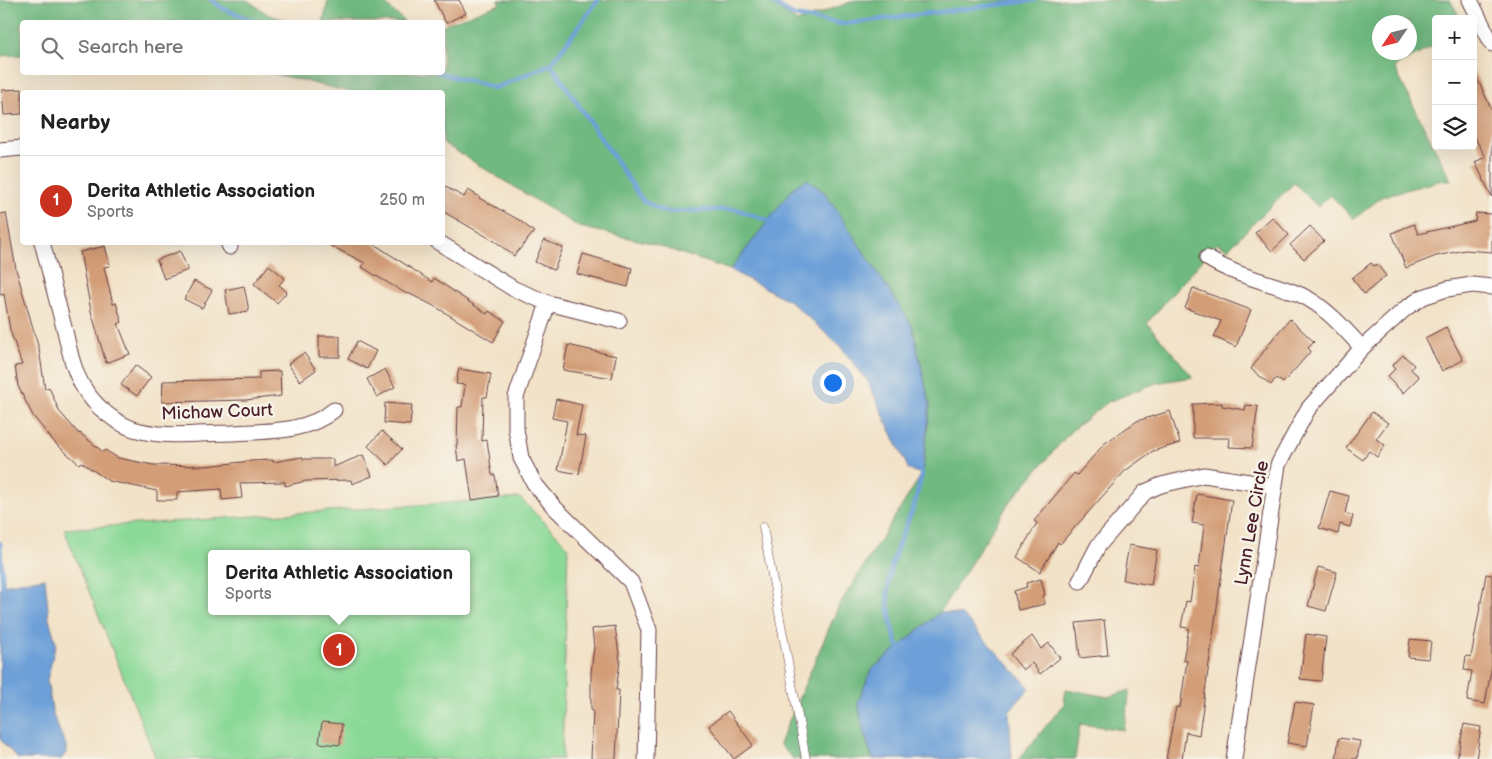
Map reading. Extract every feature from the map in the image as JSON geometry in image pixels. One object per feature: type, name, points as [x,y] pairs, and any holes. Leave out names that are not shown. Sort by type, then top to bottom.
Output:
[{"type":"street","points":[[1470,0],[1492,44]]},
{"type":"street","points":[[0,150],[20,150]]},
{"type":"street","name":"Michaw Court","points":[[43,245],[73,364],[82,385],[94,402],[115,420],[140,431],[170,434],[261,432],[307,426],[323,419],[334,410]]},
{"type":"street","points":[[443,245],[514,289],[548,303],[619,322]]},
{"type":"street","points":[[1207,258],[1226,270],[1302,295],[1334,319],[1362,348]]},
{"type":"street","name":"Lynn Lee Circle","points":[[1234,759],[1278,464],[1308,409],[1362,348],[1406,308],[1423,297],[1446,289],[1472,285],[1492,287]]},
{"type":"street","points":[[548,303],[516,396],[516,429],[521,458],[534,483],[554,508],[631,582],[649,630],[646,759]]},
{"type":"street","points":[[1080,581],[1098,546],[1145,492],[1161,485],[1204,475],[1275,486]]},
{"type":"lane","points":[[763,527],[806,759]]},
{"type":"green space","points":[[0,0],[247,0],[269,15],[287,20],[20,20],[20,55],[0,56]]},
{"type":"green space","points":[[328,0],[381,0],[403,20],[323,20]]},
{"type":"green space","points":[[498,0],[767,0],[797,22],[856,0],[1450,0],[1459,15],[1432,15],[1432,47],[1417,55],[1417,15],[1372,15],[1372,60],[1407,60],[1394,67],[1432,142],[1432,150],[1436,150],[1451,180],[1443,180],[1383,196],[1354,219],[1330,195],[1318,207],[1294,183],[1228,249],[1217,243],[1147,323],[1193,377],[1156,383],[1108,402],[1071,431],[1009,503],[940,612],[871,670],[864,733],[873,759],[793,759],[779,744],[839,605],[922,474],[930,406],[912,325],[795,186],[730,270],[647,242],[579,227],[445,144],[445,90],[342,90],[279,75],[445,75],[445,24],[500,4]]},
{"type":"green space","points":[[520,498],[568,546],[562,759],[156,759],[64,529]]},
{"type":"green space","points":[[1066,689],[1108,697],[1130,690],[1124,730],[1080,724],[1075,759],[1019,759],[1064,704]]},
{"type":"water","points":[[807,179],[825,193],[912,325],[930,406],[922,474],[909,470],[867,380],[840,346],[790,301],[730,270],[795,186]]},
{"type":"water","points":[[45,578],[49,619],[56,643],[47,680],[53,715],[66,746],[66,753],[61,759],[18,759],[0,739],[0,588],[2,585]]},
{"type":"water","points":[[940,612],[962,615],[1030,688],[1009,711],[1012,759],[873,759],[864,733],[858,702],[871,670]]},
{"type":"building","points":[[434,0],[459,0],[466,13],[446,23]]},
{"type":"building","points":[[1477,78],[1492,110],[1492,197],[1475,162],[1486,157],[1477,142]]},
{"type":"building","points":[[22,89],[20,90],[20,114],[4,115],[2,90]]},
{"type":"building","points":[[445,187],[464,197],[468,190],[519,220],[534,232],[514,256],[496,242],[445,213]]},
{"type":"building","points":[[6,213],[16,269],[39,349],[45,389],[49,387],[59,411],[79,434],[103,452],[105,450],[118,458],[153,465],[206,466],[251,461],[273,460],[273,462],[302,457],[303,459],[333,459],[333,467],[363,455],[372,476],[352,484],[351,480],[306,481],[285,486],[285,482],[240,483],[242,498],[222,500],[221,489],[177,492],[177,500],[157,500],[157,491],[109,481],[81,462],[79,464],[55,443],[33,416],[18,386],[15,366],[22,365],[10,330],[4,294],[0,295],[0,214]]},
{"type":"building","points":[[1476,213],[1492,214],[1492,252],[1465,250],[1436,256],[1406,268],[1392,233],[1414,224],[1418,234],[1475,221]]},
{"type":"building","points":[[1272,217],[1289,235],[1272,251],[1255,233]]},
{"type":"building","points":[[1310,226],[1324,241],[1304,259],[1290,245]]},
{"type":"building","points":[[544,240],[563,248],[554,270],[535,262]]},
{"type":"building","points":[[329,245],[376,245],[432,282],[434,278],[487,314],[489,311],[505,321],[493,342],[436,307],[407,294],[378,277],[362,267],[365,263]]},
{"type":"building","points":[[105,246],[110,266],[104,267],[113,304],[116,303],[122,322],[118,324],[130,354],[106,363],[91,311],[80,252]]},
{"type":"building","points":[[180,251],[188,270],[164,279],[157,260]]},
{"type":"building","points":[[583,254],[632,268],[628,287],[577,274]]},
{"type":"building","points":[[1371,263],[1374,266],[1377,264],[1386,276],[1364,294],[1352,278]]},
{"type":"building","points":[[269,265],[285,278],[279,285],[287,292],[277,303],[254,284]]},
{"type":"building","points":[[194,281],[212,290],[202,308],[184,299]]},
{"type":"building","points":[[244,286],[249,311],[229,314],[225,290]]},
{"type":"building","points":[[1193,288],[1251,310],[1236,347],[1214,337],[1221,321],[1185,308]]},
{"type":"building","points":[[1290,319],[1314,342],[1308,348],[1311,351],[1283,383],[1276,378],[1271,385],[1251,369],[1274,337]]},
{"type":"building","points":[[1446,327],[1463,360],[1442,371],[1425,338]]},
{"type":"building","points":[[319,336],[340,336],[340,357],[319,357]]},
{"type":"building","points":[[357,341],[376,351],[367,369],[348,359]]},
{"type":"building","points":[[568,345],[616,356],[612,378],[563,370]]},
{"type":"building","points":[[304,353],[316,370],[300,381],[288,364]]},
{"type":"building","points":[[1403,355],[1414,365],[1411,369],[1419,377],[1403,393],[1387,377],[1395,369],[1392,366]]},
{"type":"building","points":[[135,365],[151,377],[137,396],[121,385]]},
{"type":"building","points":[[385,369],[395,387],[377,397],[367,379]]},
{"type":"building","points":[[459,369],[491,374],[487,397],[483,397],[482,441],[487,440],[492,475],[495,475],[498,496],[472,500],[466,459],[458,461],[456,445],[458,407],[462,407],[465,385],[456,384]]},
{"type":"building","points":[[280,371],[281,396],[246,400],[162,402],[163,381],[259,379],[259,372]]},
{"type":"building","points":[[556,399],[582,405],[576,435],[586,436],[579,474],[558,470],[567,421],[552,418]]},
{"type":"building","points":[[385,403],[412,405],[410,425],[384,423]]},
{"type":"building","points":[[1222,403],[1222,406],[1245,410],[1246,405],[1258,406],[1252,448],[1229,447],[1230,438],[1193,438],[1193,404]]},
{"type":"building","points":[[1170,411],[1180,443],[1153,451],[1125,471],[1060,544],[1058,542],[1040,572],[1017,557],[1037,523],[1034,521],[1074,473],[1077,475],[1105,443],[1137,421]]},
{"type":"building","points":[[1372,412],[1388,423],[1376,439],[1385,445],[1377,457],[1369,451],[1363,460],[1346,448]]},
{"type":"building","points":[[382,431],[402,449],[388,465],[368,446]]},
{"type":"building","points":[[1330,491],[1349,496],[1345,513],[1353,516],[1350,527],[1340,524],[1338,534],[1319,528]]},
{"type":"building","points":[[1197,494],[1232,500],[1199,735],[1186,732],[1182,759],[1166,759],[1176,707],[1180,707],[1187,661],[1183,660],[1189,628],[1181,627],[1186,601],[1190,602],[1195,567],[1199,568],[1204,525],[1192,523]]},
{"type":"building","points":[[1129,545],[1157,550],[1151,585],[1123,580]]},
{"type":"building","points":[[1318,567],[1337,572],[1326,611],[1308,606]]},
{"type":"building","points":[[1486,574],[1492,575],[1492,664],[1485,704],[1467,701],[1472,671],[1464,670],[1466,656],[1471,657]]},
{"type":"building","points":[[1041,579],[1045,604],[1018,610],[1014,591],[1027,587],[1026,583]]},
{"type":"building","points":[[1104,620],[1108,655],[1080,658],[1076,623]]},
{"type":"building","points":[[615,626],[620,661],[616,690],[619,690],[616,759],[591,759],[593,710],[591,710],[591,673],[594,647],[592,629]]},
{"type":"building","points":[[1306,634],[1326,637],[1321,681],[1300,679]]},
{"type":"building","points":[[1032,636],[1041,649],[1049,643],[1060,658],[1040,674],[1032,663],[1023,670],[1010,654]]},
{"type":"building","points":[[1410,639],[1431,641],[1429,659],[1408,657]]},
{"type":"building","points":[[1295,702],[1314,705],[1307,746],[1287,743]]},
{"type":"building","points":[[728,711],[753,745],[734,759],[709,726]]},
{"type":"building","points":[[322,722],[342,724],[340,745],[319,743]]},
{"type":"building","points":[[1464,724],[1481,727],[1476,759],[1457,759]]},
{"type":"building","points":[[1339,738],[1360,741],[1357,759],[1336,759]]},
{"type":"waterway","points":[[211,0],[224,9],[252,20]]},
{"type":"waterway","points":[[445,74],[495,88],[551,64],[598,0]]},
{"type":"waterway","points":[[768,0],[794,16],[844,24],[1035,0]]},
{"type":"waterway","points":[[551,64],[643,201],[665,212],[736,209],[772,222]]},
{"type":"waterway","points":[[900,650],[893,632],[888,606],[889,578],[896,552],[915,502],[922,475],[920,469]]},
{"type":"waterway","points":[[0,543],[3,590]]},
{"type":"place","name":"Derita Athletic Association","points":[[339,650]]}]
